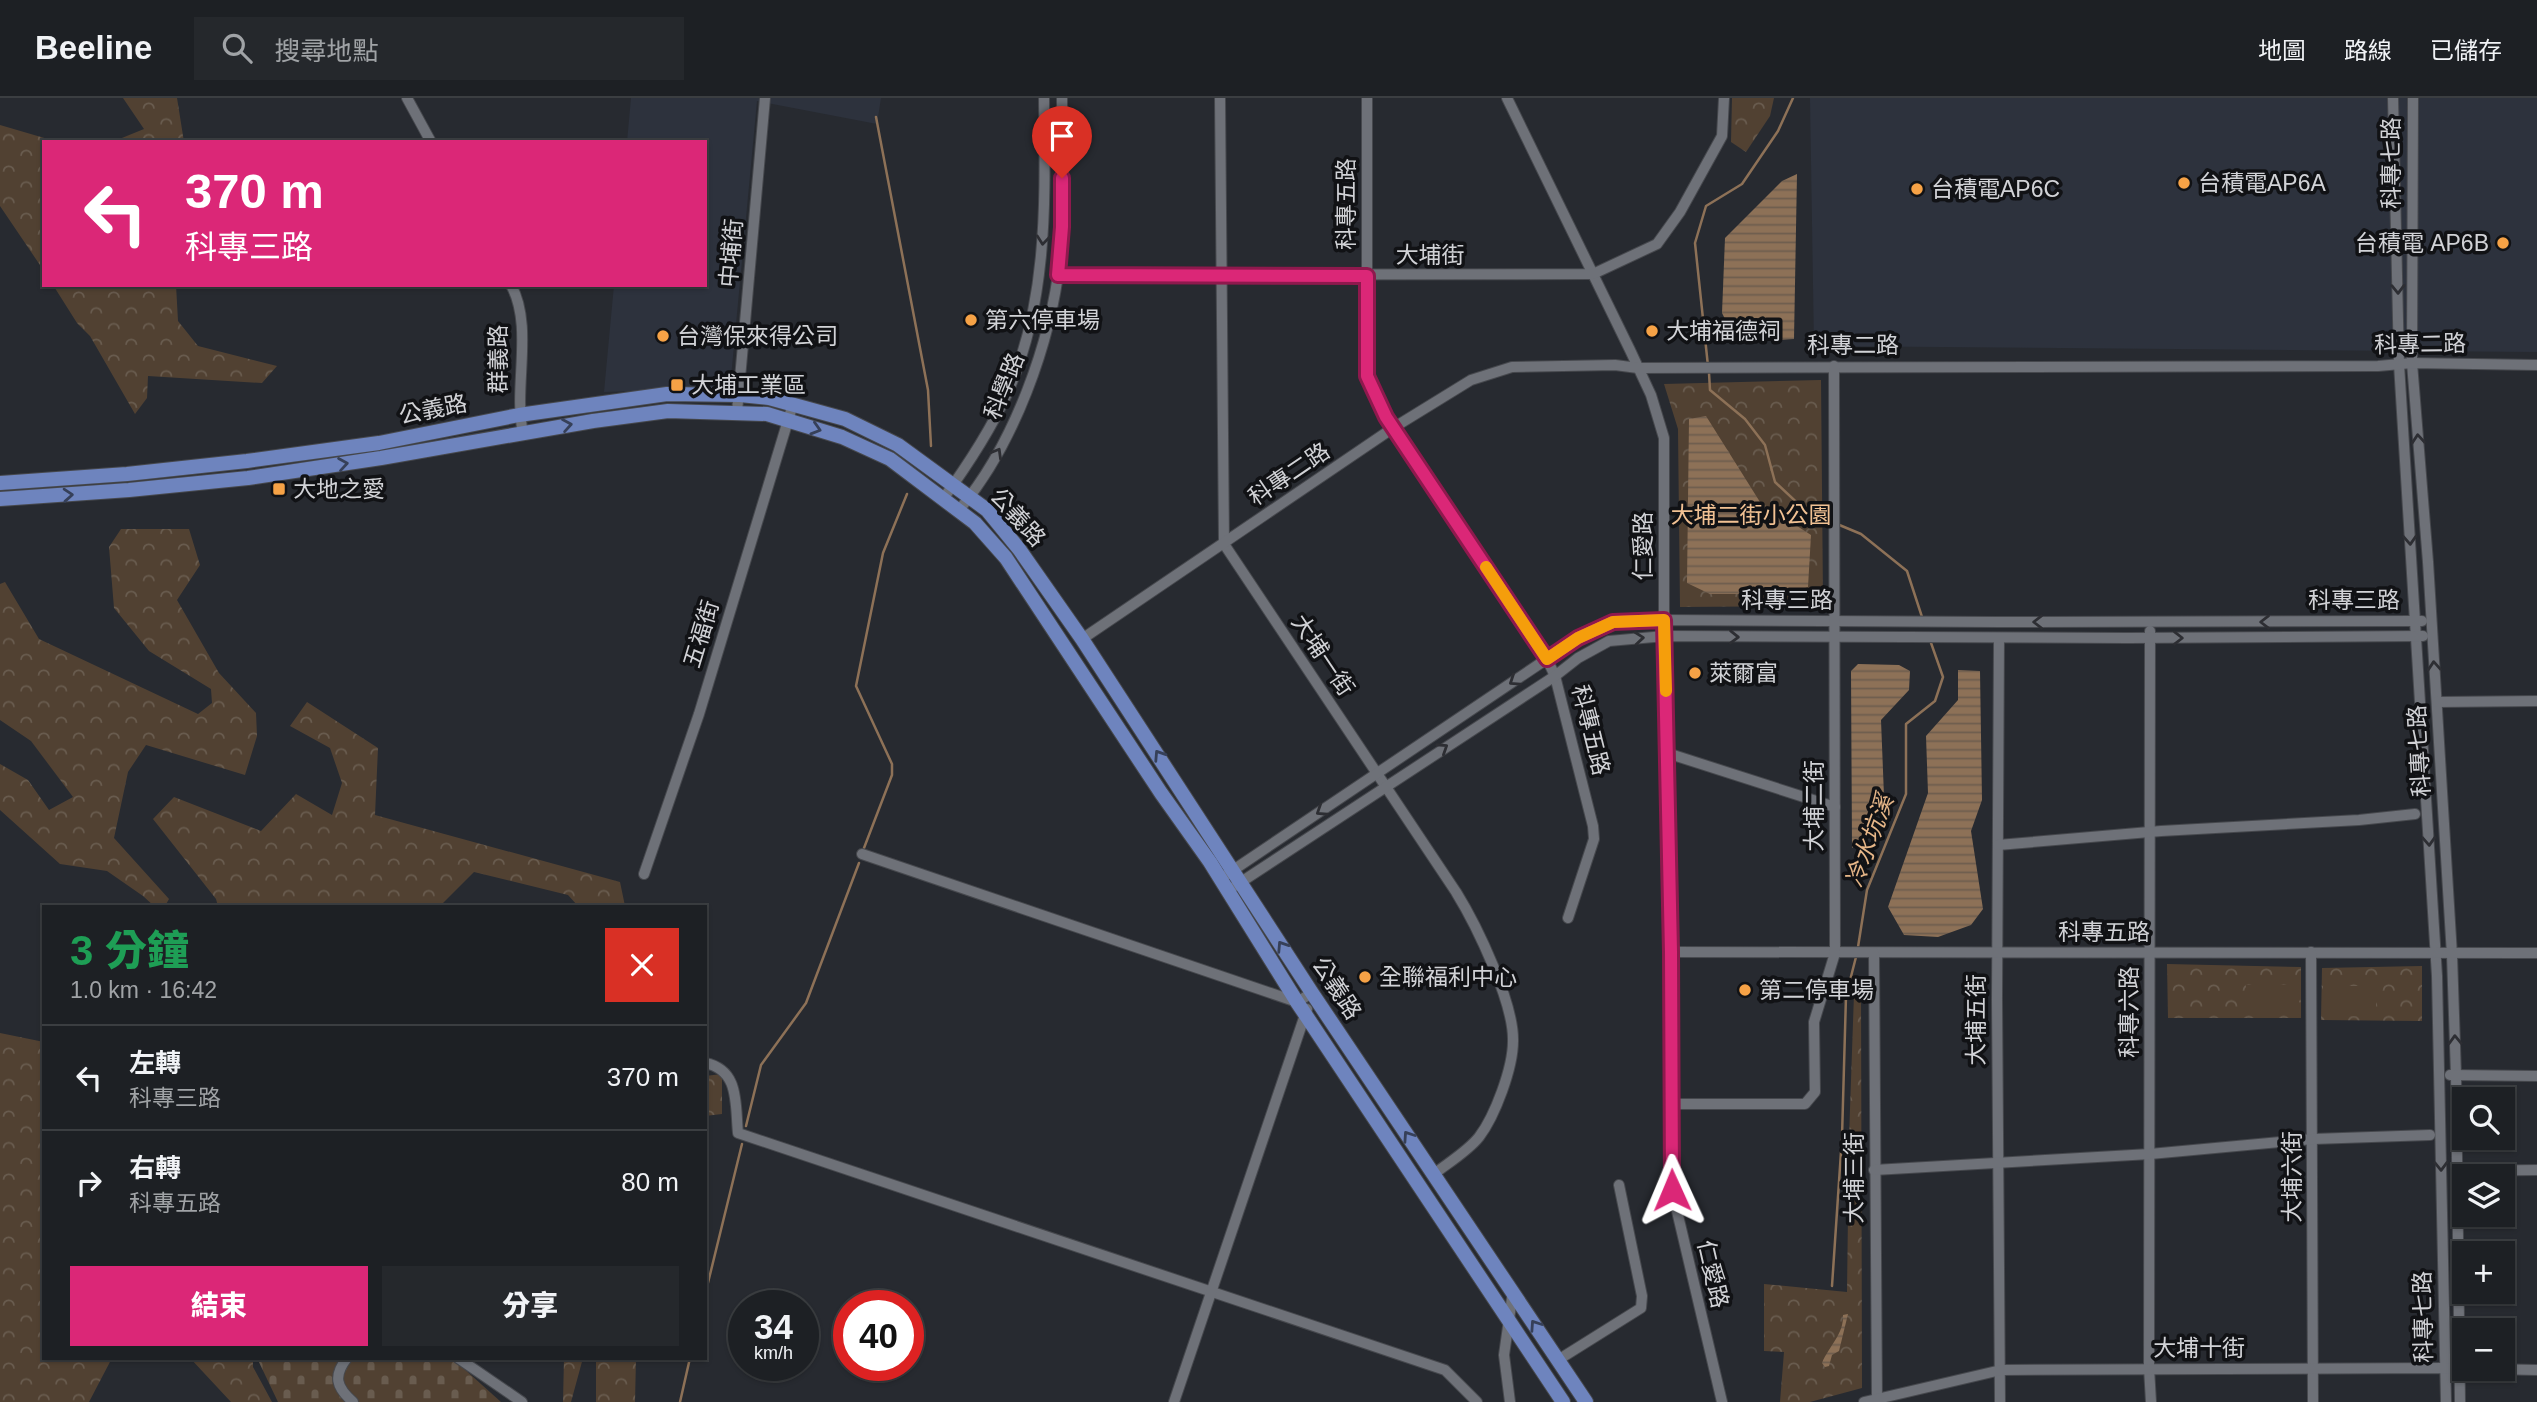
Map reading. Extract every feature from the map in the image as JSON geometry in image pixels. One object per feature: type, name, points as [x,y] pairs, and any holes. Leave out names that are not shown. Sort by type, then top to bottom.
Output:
[{"type":"main road","name":"公義路","points":[[0,483],[127,474],[247,461],[379,443],[519,415],[667,394],[769,398],[845,419],[898,444],[987,510],[1019,549],[1082,639],[1312,993],[1586,1402]]},
{"type":"main road","name":"公義路","points":[[0,499],[248,478],[668,411],[767,414],[842,437],[890,459],[975,523],[1006,558],[1563,1402]]},
{"type":"street","points":[[407,98],[430,140]]},
{"type":"street","name":"中埔街","points":[[737,412],[765,98]]},
{"type":"street","name":"科學路","points":[[943,499],[968,465],[1007,393],[1028,332],[1044,229],[1044,98]]},
{"type":"street","name":"科學路","points":[[959,510],[969,498],[1016,418],[1035,369],[1050,317],[1058,275],[1062,227],[1062,98]]},
{"type":"street","points":[[1220,98],[1224,544]]},
{"type":"street","name":"科專五路","points":[[1367,98],[1367,376],[1393,428],[1547,659],[1555,676],[1594,839],[1568,918]]},
{"type":"street","name":"仁愛路","points":[[1507,98],[1651,395],[1664,438],[1672,1190],[1722,1402]]},
{"type":"street","points":[[1592,274],[1657,244],[1680,212],[1722,136],[1724,98]]},
{"type":"street","name":"科專七路","points":[[2393,98],[2399,364],[2436,955],[2446,1402]]},
{"type":"street","name":"科專七路","points":[[2413,98],[2412,363],[2432,621],[2452,954],[2457,1164]]},
{"type":"street","name":"大埔街","points":[[1058,275],[1592,274]]},
{"type":"street","name":"群義路","points":[[511,287],[521,325],[519,415],[523,433]]},
{"type":"street","name":"科專二路","points":[[1082,639],[1393,428],[1471,380],[1512,367],[2378,366],[2412,363],[2537,365]]},
{"type":"street","name":"大埔二街","points":[[1670,1104],[1805,1104],[1815,1092],[1814,1022],[1839,953],[1835,807],[1834,366]]},
{"type":"street","name":"五福街","points":[[644,874],[699,714],[793,404]]},
{"type":"street","name":"大埔一街","points":[[1224,544],[1387,786],[1476,925],[1510,1015],[1513,1041],[1510,1064],[1495,1107],[1479,1138],[1434,1174]]},
{"type":"street","name":"科專三路","points":[[1224,885],[1378,774],[1578,638],[1613,622],[2432,621]]},
{"type":"street","name":"科專六路","points":[[2151,622],[2151,1402]]},
{"type":"street","name":"科專三路","points":[[1237,876],[1387,786],[1555,676],[1578,658],[1609,641],[1665,636],[2150,638],[2432,635]]},
{"type":"street","name":"大埔五街","points":[[1999,638],[1997,1164],[2000,1402]]},
{"type":"street","points":[[2437,702],[2537,701]]},
{"type":"street","points":[[1667,753],[1835,807]]},
{"type":"street","points":[[1161,793],[1190,802]]},
{"type":"street","points":[[1998,845],[2415,814]]},
{"type":"street","points":[[862,854],[1301,1008]]},
{"type":"street","name":"科專五路","points":[[1671,952],[2311,952],[2436,955],[2537,953]]},
{"type":"street","name":"大埔六街","points":[[2311,952],[2313,1402]]},
{"type":"street","name":"大埔三街","points":[[1870,953],[1877,1400]]},
{"type":"street","points":[[1174,1402],[1301,1008],[1312,993]]},
{"type":"street","points":[[707,1063],[717,1065],[732,1080],[738,1133],[1445,1370],[1477,1402]]},
{"type":"street","points":[[2440,1076],[2537,1076]]},
{"type":"street","points":[[1874,1170],[2150,1154],[2313,1139],[2430,1135]]},
{"type":"street","points":[[2515,1170],[2537,1170]]},
{"type":"street","points":[[1558,1360],[1641,1308],[1642,1296],[1619,1185]]},
{"type":"street","name":"科專七路","points":[[2457,1227],[2458,1318]]},
{"type":"street","points":[[1510,1402],[1504,1355],[1513,1291]]},
{"type":"street","points":[[346,1360],[338,1370],[337,1381],[353,1402]]},
{"type":"street","points":[[461,1360],[522,1402]]},
{"type":"street","name":"大埔十街","points":[[1864,1402],[2001,1370],[2452,1368]]},
{"type":"street","name":"大埔十街","points":[[2515,1370],[2537,1370]]},
{"type":"street","name":"科專七路","points":[[2459,1381],[2460,1402]]},
{"type":"shaded area","name":"大埔工業區","points":[[631,98],[881,98],[877,124],[757,101],[730,388],[604,392],[614,287],[707,287],[707,140],[627,140]]},
{"type":"shaded area","points":[[1810,98],[2537,98],[2537,352],[1814,346]]},
{"type":"shaded area","points":[[1797,174],[1794,339],[1760,341],[1733,335],[1722,313],[1725,238],[1782,181]]},
{"type":"shaded area","points":[[1706,416],[1760,502],[1811,535],[1808,587],[1789,594],[1710,594],[1687,583],[1689,419]]},
{"type":"shaded area","points":[[1858,664],[1899,665],[1910,671],[1909,690],[1881,720],[1884,796],[1871,833],[1852,848],[1851,671]]},
{"type":"shaded area","points":[[1958,670],[1980,671],[1982,800],[1971,831],[1983,909],[1971,925],[1938,937],[1904,935],[1888,907],[1928,793],[1926,736],[1958,700]]},
{"type":"shaded area","points":[[1848,1314],[1839,1351],[1832,1355],[1829,1366],[1825,1367],[1822,1363],[1839,1334],[1843,1315]]},
{"type":"green space","points":[[123,98],[177,98],[184,140],[117,140],[144,129]]},
{"type":"green space","points":[[1732,98],[1774,98],[1770,116],[1746,152],[1731,142]]},
{"type":"green space","points":[[0,125],[51,140],[42,140],[42,268],[0,206]]},
{"type":"green space","points":[[54,287],[176,287],[178,321],[198,346],[277,366],[262,383],[148,376],[147,398],[135,414],[90,336],[77,323]]},
{"type":"green space","name":"大埔二街小公園","points":[[1821,380],[1823,600],[1816,606],[1680,607],[1678,429],[1664,384]]},
{"type":"green space","points":[[121,529],[189,529],[200,565],[177,600],[219,673],[256,713],[257,736],[245,775],[146,745],[128,772],[114,838],[169,899],[166,905],[153,905],[107,871],[60,864],[0,810],[0,764],[28,780],[49,810],[73,797],[31,741],[0,720],[0,584],[5,582],[39,639],[198,714],[212,703],[211,689],[149,651],[114,608],[109,547]]},
{"type":"green space","points":[[307,702],[378,748],[375,815],[620,882],[625,905],[577,905],[568,895],[474,872],[441,905],[218,905],[216,899],[153,819],[174,797],[261,831],[296,794],[332,815],[342,783],[330,748],[290,726]]},
{"type":"green space","points":[[2167,964],[2301,967],[2301,1018],[2168,1018]]},
{"type":"green space","points":[[2422,966],[2422,1021],[2321,1020],[2322,968]]},
{"type":"green space","points":[[2246,985],[2299,985],[2299,1015],[2246,1015]]},
{"type":"green space","points":[[2323,986],[2376,986],[2376,1016],[2323,1016]]},
{"type":"green space","points":[[1861,988],[1862,1388],[1810,1402],[1780,1402],[1784,1352],[1764,1351],[1764,1284],[1847,1292],[1854,994]]},
{"type":"green space","points":[[0,1033],[42,1042],[42,1360],[111,1360],[89,1402],[0,1402]]},
{"type":"green space","points":[[722,1074],[722,1114],[707,1116],[707,1076]]},
{"type":"green space","points":[[192,1360],[253,1360],[253,1367],[272,1402],[231,1402]]},
{"type":"green space","points":[[258,1360],[454,1360],[501,1402],[278,1402]]},
{"type":"green space","points":[[564,1360],[582,1360],[571,1402],[563,1402]]},
{"type":"green space","points":[[596,1360],[636,1360],[635,1402],[596,1402]]},
{"type":"waterway","name":"冷水坑溪","points":[[1708,366],[1695,243],[1706,206],[1742,184],[1778,131],[1793,98]]},
{"type":"waterway","points":[[876,117],[928,390],[931,446]]},
{"type":"waterway","name":"冷水坑溪","points":[[1709,373],[1710,390],[1745,419],[1765,445],[1775,482],[1807,512],[1831,521]]},
{"type":"waterway","points":[[864,848],[892,775],[892,764],[856,686],[883,553],[907,494]]},
{"type":"waterway","name":"冷水坑溪","points":[[1837,524],[1861,534],[1907,571],[1922,617]]},
{"type":"waterway","name":"冷水坑溪","points":[[1858,947],[1867,890],[1906,794],[1906,724],[1935,701],[1943,677],[1930,640]]},
{"type":"waterway","points":[[746,1126],[761,1065],[806,1003],[859,863]]},
{"type":"waterway","name":"冷水坑溪","points":[[1832,1286],[1842,1137],[1846,996],[1856,957]]},
{"type":"waterway","points":[[707,1287],[742,1144]]},
{"type":"waterway","points":[[680,1402],[690,1360]]},
{"type":"slow traffic","points":[[1486,567],[1547,659],[1578,638],[1613,622],[1664,620],[1666,691]]},
{"type":"place","name":"台積電AP6A","points":[[2184,183]]},
{"type":"place","name":"台積電AP6C","points":[[1917,189]]},
{"type":"place","name":"台積電 AP6B","points":[[2503,243]]},
{"type":"place","name":"第六停車場","points":[[971,320]]},
{"type":"place","name":"大埔福德祠","points":[[1652,331]]},
{"type":"place","name":"台灣保來得公司","points":[[663,336]]},
{"type":"place","name":"大埔工業區","points":[[677,385]]},
{"type":"place","name":"大地之愛","points":[[279,489]]},
{"type":"place","name":"萊爾富","points":[[1695,673]]},
{"type":"place","name":"全聯福利中心","points":[[1365,977]]},
{"type":"place","name":"第二停車場","points":[[1745,990]]},
{"type":"route","points":[[1062,178],[1058,275],[1367,276],[1367,376],[1386,417],[1547,659],[1578,638],[1613,622],[1664,620],[1671,952],[1672,1190]]}]
